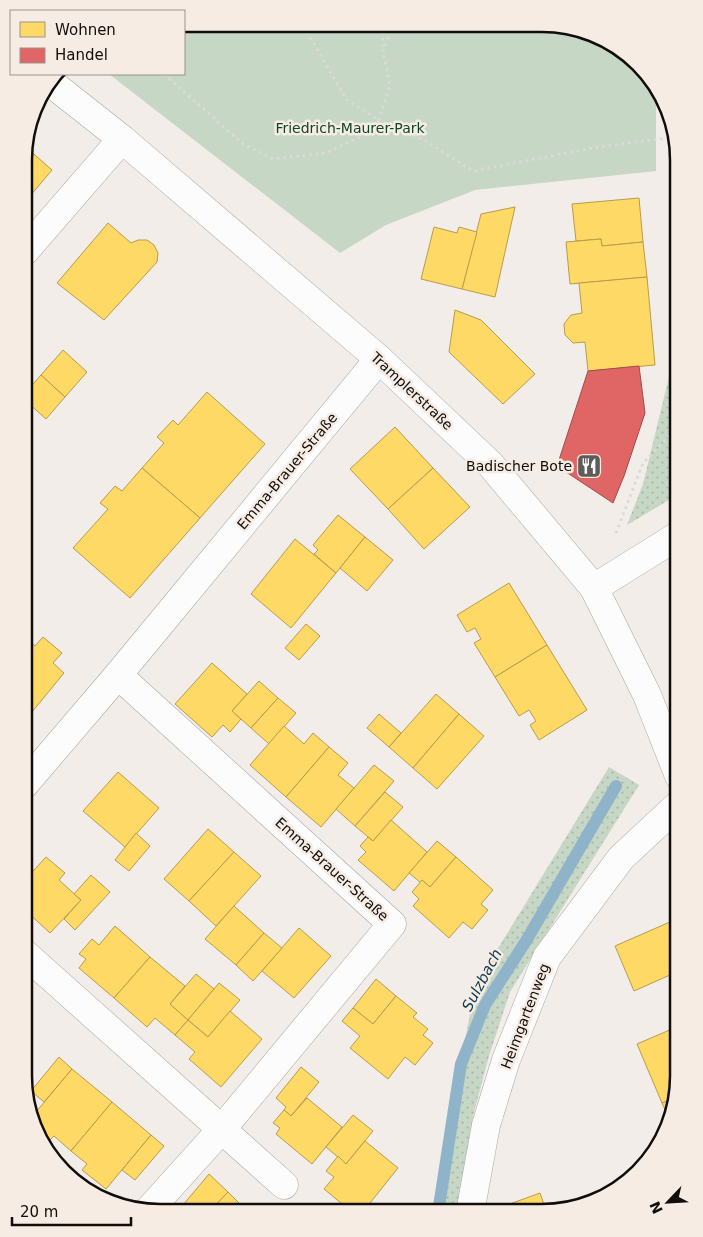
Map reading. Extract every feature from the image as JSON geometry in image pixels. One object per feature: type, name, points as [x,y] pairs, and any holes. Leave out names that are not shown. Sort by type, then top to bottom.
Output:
[{"type":"street","name":"Tramplerstraße","points":[[56,87],[122,139],[380,359],[490,464],[594,588],[647,695],[670,753]]},
{"type":"street","points":[[32,243],[122,139]]},
{"type":"street","name":"Emma-Brauer-Straße","points":[[32,764],[118,675],[380,359]]},
{"type":"street","points":[[594,588],[670,541]]},
{"type":"street","name":"Emma-Brauer-Straße","points":[[118,675],[392,924],[221,1130],[155,1204]]},
{"type":"street","name":"Heimgartenweg","points":[[472,1204],[489,1116],[506,1060],[548,957],[622,858],[670,813]]},
{"type":"street","points":[[32,960],[284,1185]]},
{"type":"path","points":[[307,32],[346,99],[379,120],[424,140],[473,171],[598,147],[668,138]]},
{"type":"path","points":[[165,75],[243,144],[273,160],[326,153],[369,133],[379,120],[390,85],[383,51],[382,32]]},
{"type":"path","points":[[383,51],[390,32]]},
{"type":"path","points":[[615,534],[643,463],[670,435]]},
{"type":"green space","name":"Friedrich-Maurer-Park","points":[[185,32],[543,32],[584,39],[614,54],[639,76],[656,102],[656,171],[475,190],[386,225],[340,253],[110,75],[185,75]]},
{"type":"green space","points":[[670,373],[670,499],[627,525],[643,484]]},
{"type":"green space","points":[[609,767],[639,785],[510,992],[489,1056],[473,1116],[461,1204],[436,1204],[475,986]]},
{"type":"building: Wohnen","points":[[33,153],[52,170],[32,194]]},
{"type":"building: Wohnen","points":[[639,198],[643,242],[602,246],[601,239],[576,241],[572,204]]},
{"type":"building: Wohnen","points":[[515,207],[495,297],[462,289],[481,214]]},
{"type":"building: Wohnen","points":[[108,223],[131,243],[138,240],[147,240],[154,245],[158,253],[157,262],[104,320],[57,283]]},
{"type":"building: Wohnen","points":[[434,227],[457,233],[459,227],[477,232],[462,289],[421,279]]},
{"type":"building: Wohnen","points":[[601,239],[602,246],[643,242],[647,277],[570,284],[566,242]]},
{"type":"building: Wohnen","points":[[647,277],[655,365],[588,371],[585,342],[573,343],[565,335],[564,324],[571,315],[582,313],[579,283]]},
{"type":"building: Wohnen","points":[[455,310],[481,320],[535,374],[503,404],[449,352]]},
{"type":"building: Wohnen","points":[[63,350],[87,372],[65,397],[41,375]]},
{"type":"building: Wohnen","points":[[41,375],[65,397],[46,419],[32,406],[32,385]]},
{"type":"building: Wohnen","points":[[207,392],[265,444],[200,518],[142,468],[164,443],[157,437],[173,420],[178,425]]},
{"type":"building: Wohnen","points":[[395,427],[433,468],[388,509],[350,469]]},
{"type":"building: Wohnen","points":[[142,468],[200,518],[130,598],[73,548],[108,509],[100,503],[115,486],[122,491]]},
{"type":"building: Wohnen","points":[[433,468],[470,507],[424,549],[388,509]]},
{"type":"building: Wohnen","points":[[338,515],[365,537],[336,573],[314,554],[318,550],[313,545]]},
{"type":"building: Wohnen","points":[[365,537],[393,560],[367,591],[340,568]]},
{"type":"building: Wohnen","points":[[295,539],[336,573],[291,628],[251,594]]},
{"type":"building: Wohnen","points":[[509,583],[547,645],[495,677],[474,643],[481,639],[475,628],[467,632],[457,615]]},
{"type":"building: Wohnen","points":[[306,624],[320,636],[299,660],[285,648]]},
{"type":"building: Wohnen","points":[[43,637],[62,653],[53,663],[64,673],[32,712],[32,644],[35,646]]},
{"type":"building: Wohnen","points":[[547,645],[587,710],[539,740],[530,725],[536,721],[529,710],[519,716],[495,677]]},
{"type":"building: Wohnen","points":[[212,663],[247,694],[232,711],[241,719],[230,732],[223,725],[212,737],[175,704]]},
{"type":"building: Wohnen","points":[[259,681],[278,698],[251,728],[232,711]]},
{"type":"building: Wohnen","points":[[436,694],[459,714],[413,768],[389,747]]},
{"type":"building: Wohnen","points":[[278,698],[296,713],[269,744],[251,728]]},
{"type":"building: Wohnen","points":[[379,714],[401,733],[389,747],[367,728]]},
{"type":"building: Wohnen","points":[[459,714],[484,736],[437,789],[413,768]]},
{"type":"building: Wohnen","points":[[284,726],[304,744],[313,733],[329,747],[286,797],[250,765]]},
{"type":"building: Wohnen","points":[[329,747],[348,763],[338,775],[354,788],[321,827],[286,797]]},
{"type":"building: Wohnen","points":[[374,765],[394,781],[355,826],[336,809]]},
{"type":"building: Wohnen","points":[[118,772],[159,808],[125,847],[83,811]]},
{"type":"building: Wohnen","points":[[385,792],[403,807],[373,841],[355,826]]},
{"type":"building: Wohnen","points":[[391,820],[427,852],[394,891],[358,860],[366,852],[360,846],[368,837],[373,841]]},
{"type":"building: Wohnen","points":[[208,829],[234,852],[189,901],[164,879]]},
{"type":"building: Wohnen","points":[[136,833],[150,846],[129,871],[115,860]]},
{"type":"building: Wohnen","points":[[437,841],[456,857],[430,887],[422,880],[421,883],[409,873]]},
{"type":"building: Wohnen","points":[[234,852],[261,876],[216,926],[189,901]]},
{"type":"building: Wohnen","points":[[46,857],[65,873],[59,880],[81,900],[50,933],[32,916],[32,872]]},
{"type":"building: Wohnen","points":[[456,857],[493,890],[481,904],[488,910],[472,929],[463,922],[449,938],[413,906],[419,899],[412,892],[422,880],[430,887]]},
{"type":"building: Wohnen","points":[[91,875],[110,892],[75,930],[64,919],[81,900],[74,894]]},
{"type":"building: Wohnen","points":[[234,906],[264,933],[236,965],[205,939]]},
{"type":"building: Wohnen","points":[[670,922],[670,975],[634,991],[615,946]]},
{"type":"building: Wohnen","points":[[115,926],[150,957],[114,998],[79,968],[86,959],[79,954],[92,939],[99,945]]},
{"type":"building: Wohnen","points":[[299,928],[331,956],[294,998],[262,971]]},
{"type":"building: Wohnen","points":[[264,933],[282,948],[253,981],[236,965]]},
{"type":"building: Wohnen","points":[[150,957],[185,986],[170,1004],[188,1020],[175,1035],[155,1018],[147,1027],[114,998]]},
{"type":"building: Wohnen","points":[[196,974],[214,989],[188,1020],[170,1004]]},
{"type":"building: Wohnen","points":[[376,979],[396,996],[373,1024],[353,1008]]},
{"type":"building: Wohnen","points":[[219,983],[240,1000],[208,1037],[188,1020]]},
{"type":"building: Wohnen","points":[[396,996],[417,1013],[413,1017],[428,1029],[423,1035],[433,1043],[415,1065],[405,1057],[388,1079],[350,1048],[360,1036],[342,1021],[353,1008],[373,1024]]},
{"type":"building: Wohnen","points":[[230,1011],[262,1039],[221,1087],[189,1059],[195,1052],[175,1035],[188,1020],[208,1037]]},
{"type":"building: Wohnen","points":[[670,1030],[668,1101],[662,1103],[637,1044]]},
{"type":"building: Wohnen","points":[[59,1057],[72,1069],[44,1102],[34,1094],[33,1088]]},
{"type":"building: Wohnen","points":[[301,1067],[319,1082],[291,1116],[284,1110],[286,1107],[276,1098]]},
{"type":"building: Wohnen","points":[[72,1069],[112,1102],[71,1151],[54,1136],[50,1140],[37,1111]]},
{"type":"building: Wohnen","points":[[307,1098],[342,1127],[312,1164],[276,1134],[280,1128],[273,1123],[284,1110],[291,1116]]},
{"type":"building: Wohnen","points":[[668,1101],[666,1111],[662,1103]]},
{"type":"building: Wohnen","points":[[112,1102],[151,1135],[106,1189],[82,1170],[87,1164],[71,1151]]},
{"type":"building: Wohnen","points":[[353,1115],[373,1131],[346,1164],[326,1147]]},
{"type":"building: Wohnen","points":[[151,1135],[164,1146],[135,1180],[122,1170]]},
{"type":"building: Wohnen","points":[[365,1141],[398,1168],[369,1204],[342,1204],[324,1189],[334,1177],[326,1171],[338,1156],[346,1164]]},
{"type":"building: Wohnen","points":[[209,1174],[228,1192],[217,1204],[184,1204]]},
{"type":"building: Wohnen","points":[[228,1192],[240,1204],[217,1204]]},
{"type":"building: Wohnen","points":[[540,1193],[544,1204],[543,1204],[510,1204]]},
{"type":"building: Handel","points":[[639,366],[645,413],[613,503],[557,466],[588,371]]},
{"type":"waterway","name":"Sulzbach","points":[[439,1204],[461,1064],[485,1005],[526,941],[616,786]]},
{"type":"place","name":"Badischer Bote","points":[[589,466]]}]
